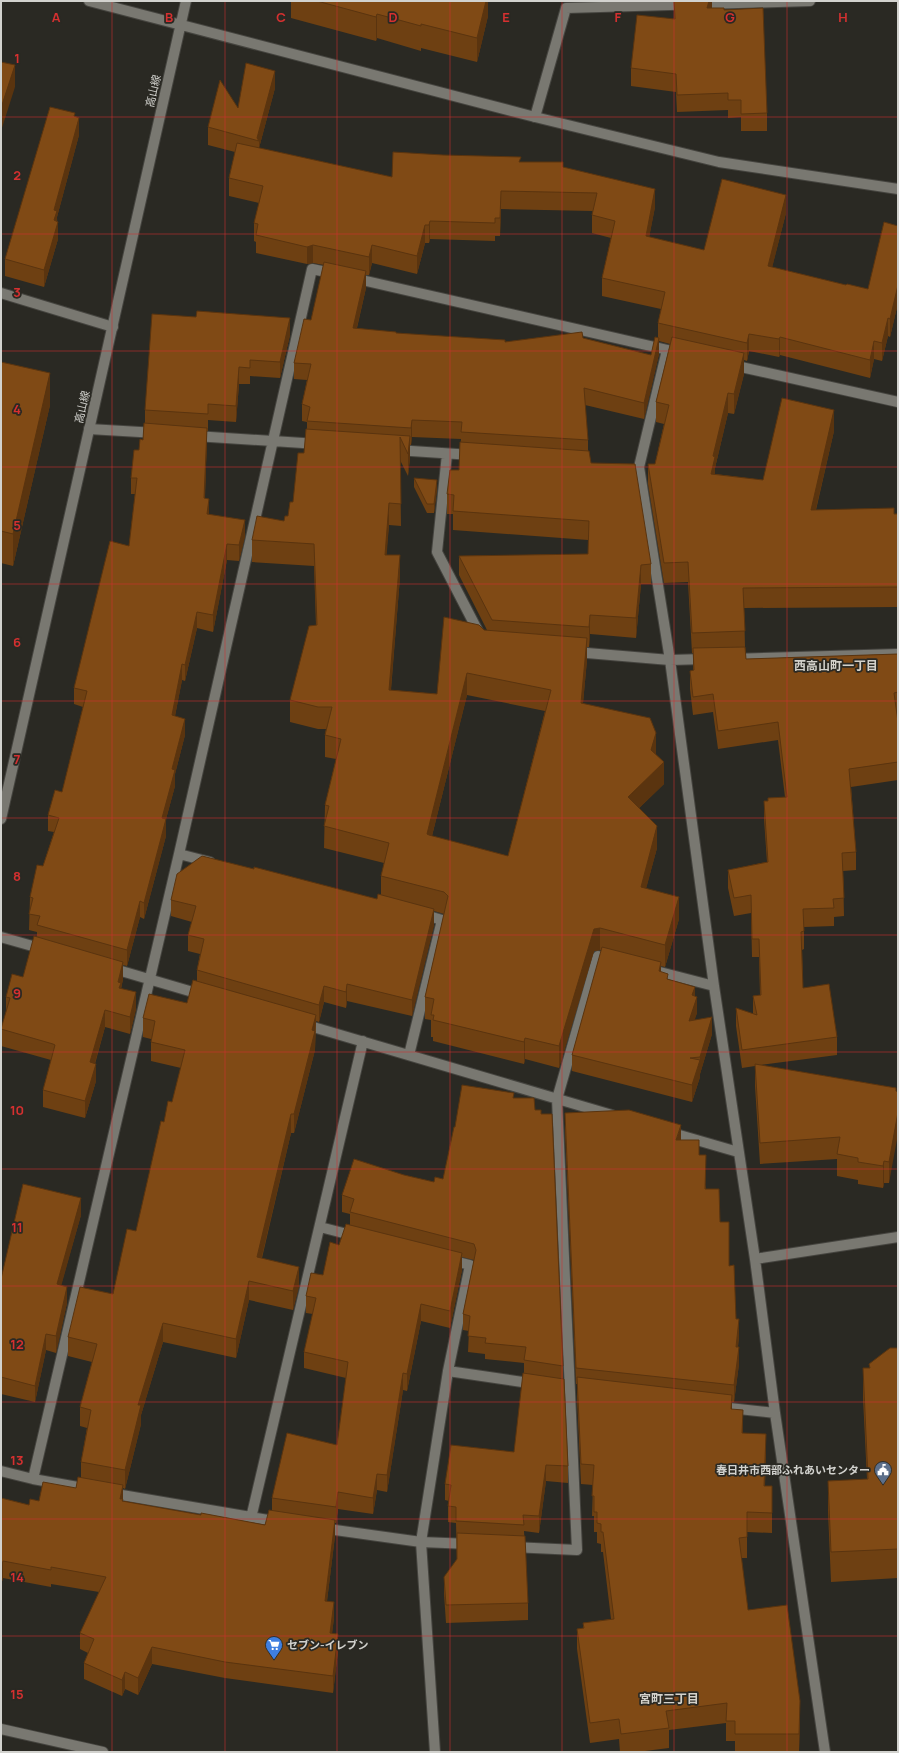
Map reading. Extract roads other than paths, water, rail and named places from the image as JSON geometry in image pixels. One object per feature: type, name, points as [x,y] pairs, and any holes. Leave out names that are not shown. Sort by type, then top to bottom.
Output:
[{"type":"street","points":[[89,1],[535,117],[719,162],[898,189]]},
{"type":"street","name":"高山線","points":[[1,819],[186,1]]},
{"type":"street","points":[[535,117],[566,4],[810,1]]},
{"type":"street","points":[[33,1479],[179,854],[312,269],[690,356]]},
{"type":"street","points":[[1,293],[113,327]]},
{"type":"street","points":[[667,350],[636,467],[670,660],[714,986],[755,1258],[775,1413],[825,1752]]},
{"type":"street","points":[[721,362],[898,402]]},
{"type":"street","points":[[89,429],[169,434]]},
{"type":"street","points":[[184,435],[328,445]]},
{"type":"street","points":[[383,449],[485,456]]},
{"type":"street","points":[[447,454],[437,552],[484,645]]},
{"type":"street","points":[[562,651],[670,660],[898,654]]},
{"type":"street","points":[[179,854],[218,864]]},
{"type":"street","points":[[409,1055],[442,920],[411,912]]},
{"type":"street","points":[[1,937],[53,952]]},
{"type":"street","points":[[499,1546],[577,1550],[557,1099],[598,956],[620,961]]},
{"type":"street","points":[[98,964],[211,997]]},
{"type":"street","points":[[649,969],[714,986]]},
{"type":"street","points":[[294,1021],[625,1119]]},
{"type":"street","points":[[251,1518],[363,1041]]},
{"type":"street","points":[[662,1130],[738,1152]]},
{"type":"street","points":[[320,1227],[365,1238]]},
{"type":"street","points":[[755,1258],[898,1237]]},
{"type":"street","points":[[435,1752],[421,1542],[448,1371],[470,1264],[440,1257]]},
{"type":"street","points":[[448,1371],[548,1386]]},
{"type":"street","points":[[712,1406],[775,1413]]},
{"type":"street","points":[[1,1471],[33,1479],[99,1491],[251,1518],[290,1523]]},
{"type":"street","points":[[313,1527],[421,1542],[484,1545]]},
{"type":"street","points":[[1,1729],[103,1752]]},
{"type":"place","name":"春日井市西部ふれあいセンター","points":[[883,1485]]},
{"type":"place","name":"セブン-イレブン","points":[[274,1660]]},
{"type":"district","name":"西高山町一丁目","points":[[836,666]]},
{"type":"district","name":"宮町三丁目","points":[[669,1699]]}]
